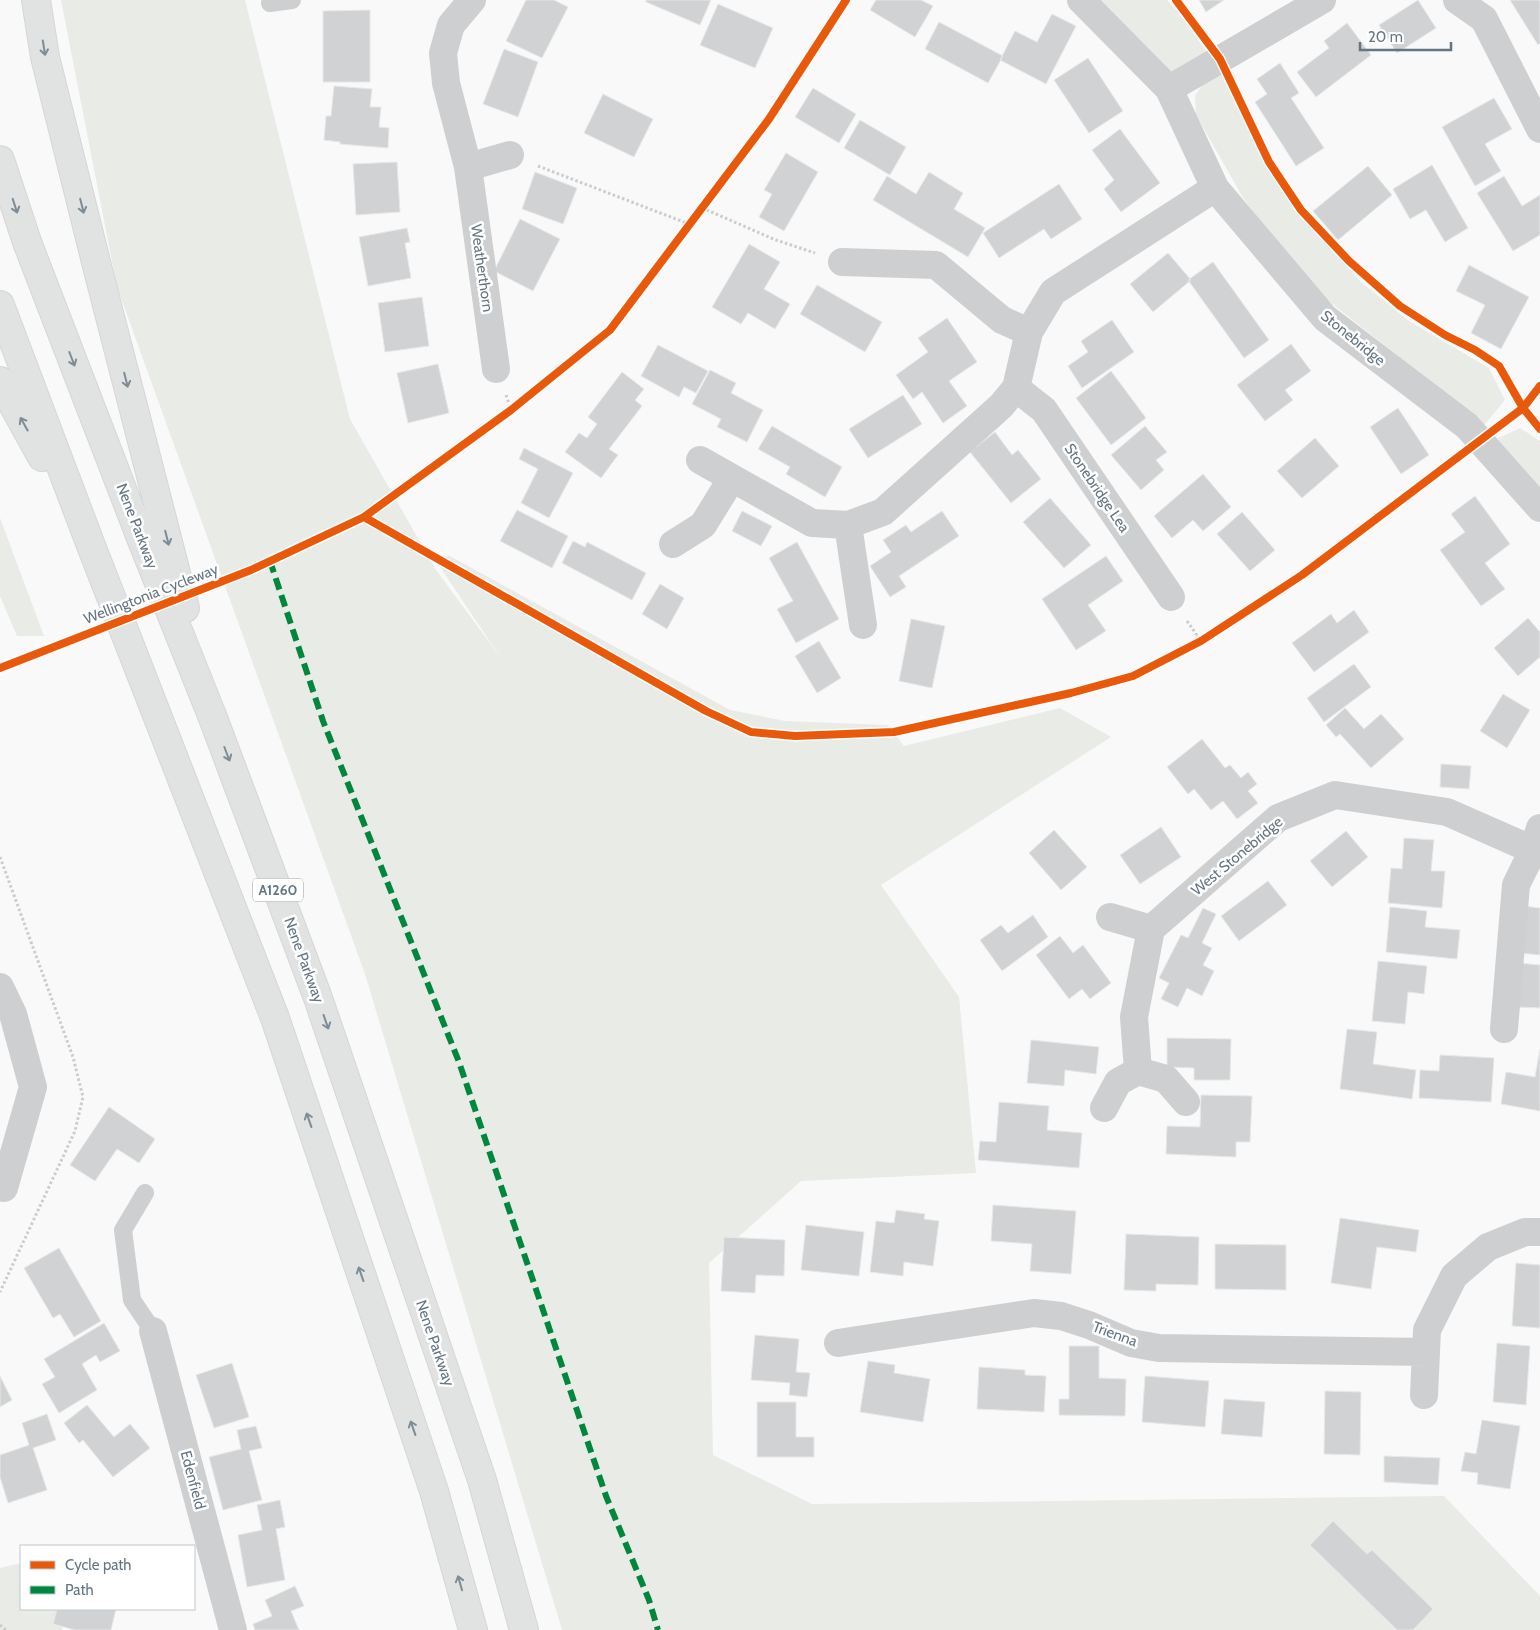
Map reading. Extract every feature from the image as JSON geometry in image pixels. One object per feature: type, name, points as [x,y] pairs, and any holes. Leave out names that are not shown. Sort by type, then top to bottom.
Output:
[{"type":"highway","points":[[36,0],[45,57],[52,86],[213,718]]},
{"type":"highway","name":"Nene Parkway","points":[[0,160],[27,242],[141,538],[213,718],[321,1007],[482,1480],[524,1630]]},
{"type":"highway","name":"A1260","points":[[0,305],[90,544],[275,1018],[434,1491],[473,1630]]},
{"type":"highway","points":[[0,381],[90,544]]},
{"type":"street","name":"Stonebridge","points":[[1081,0],[1170,89],[1214,188],[1325,318],[1467,426],[1540,508]]},
{"type":"street","points":[[1170,89],[1322,0]]},
{"type":"street","points":[[1458,0],[1484,18],[1540,129]]},
{"type":"street","name":"Weatherthorn","points":[[464,2],[451,25],[443,53],[446,83],[468,167],[496,369]]},
{"type":"street","points":[[468,167],[510,155]]},
{"type":"street","points":[[700,460],[812,523],[848,525],[883,512],[1001,406],[1016,388],[1029,332],[1053,292],[1214,188]]},
{"type":"street","points":[[842,262],[936,265],[1002,320],[1029,332]]},
{"type":"street","name":"Stonebridge Lea","points":[[1016,388],[1044,410],[1171,596]]},
{"type":"street","points":[[673,544],[703,525],[732,478]]},
{"type":"street","points":[[848,525],[863,625]]},
{"type":"street","name":"West Stonebridge","points":[[1151,929],[1278,818],[1335,795],[1447,812],[1536,839],[1516,885],[1504,1029]]},
{"type":"street","points":[[1110,916],[1151,929],[1134,1017],[1138,1071]]},
{"type":"street","points":[[0,987],[13,1014],[33,1087],[1,1190]]},
{"type":"street","points":[[1104,1108],[1118,1082],[1138,1071],[1166,1079],[1186,1102]]},
{"type":"street","points":[[1424,1395],[1428,1330],[1454,1276],[1488,1247],[1525,1232],[1540,1232]]},
{"type":"street","name":"Trienna","points":[[838,1343],[1034,1313],[1061,1316],[1131,1343],[1159,1348],[1426,1352]]},
{"type":"street","name":"Edenfield","points":[[153,1331],[233,1630]]},
{"type":"lane","points":[[270,3],[292,0]]},
{"type":"lane","points":[[145,1193],[123,1230],[132,1300],[153,1331]]},
{"type":"path","points":[[510,155],[842,262]]},
{"type":"path","points":[[683,232],[707,201]]},
{"type":"path","points":[[503,416],[518,404]]},
{"type":"path","points":[[1192,645],[1209,636]]},
{"type":"path","points":[[0,1625],[6,1630]]},
{"type":"shaded area","points":[[61,0],[245,0],[350,419],[436,570],[501,658],[440,567],[448,555],[730,710],[785,721],[888,725],[904,746],[1060,708],[1111,737],[881,885],[959,997],[976,1173],[801,1181],[709,1263],[713,1455],[812,1504],[1444,1496],[1540,1596],[1540,1630],[562,1630],[365,974],[117,287]]},
{"type":"shaded area","points":[[1093,0],[1167,0],[1181,15],[1210,57],[1170,80]]},
{"type":"shaded area","points":[[1220,73],[1236,101],[1264,161],[1287,198],[1360,281],[1409,321],[1489,368],[1505,400],[1480,430],[1454,400],[1302,280],[1242,196],[1196,115],[1195,96],[1204,82]]},
{"type":"shaded area","points":[[1520,428],[1540,441],[1540,489],[1490,442]]},
{"type":"shaded area","points":[[0,518],[44,636],[17,636],[0,596]]},
{"type":"shaded area","points":[[20,1563],[20,1610],[65,1610],[62,1630],[0,1630],[0,1568]]},
{"type":"building","points":[[526,0],[554,0],[568,7],[542,58],[506,41]]},
{"type":"building","points":[[646,0],[711,0],[700,25],[646,2]]},
{"type":"building","points":[[876,0],[921,0],[933,6],[915,37],[870,10]]},
{"type":"building","points":[[1199,0],[1224,0],[1206,12]]},
{"type":"building","points":[[1418,0],[1436,28],[1397,53],[1379,25]]},
{"type":"building","points":[[1510,0],[1540,0],[1540,43],[1538,45]]},
{"type":"building","points":[[718,4],[773,28],[755,68],[700,45]]},
{"type":"building","points":[[370,10],[370,82],[323,82],[323,11]]},
{"type":"building","points":[[1052,14],[1076,26],[1046,84],[1000,60],[1015,31],[1037,42]]},
{"type":"building","points":[[939,22],[1003,56],[988,83],[925,49]]},
{"type":"building","points":[[1347,23],[1371,55],[1316,97],[1297,72],[1329,48],[1324,41]]},
{"type":"building","points":[[504,49],[538,62],[518,117],[483,104]]},
{"type":"building","points":[[1088,58],[1123,111],[1089,133],[1054,80]]},
{"type":"building","points":[[1280,63],[1299,93],[1291,98],[1324,148],[1296,166],[1255,102],[1267,94],[1257,79]]},
{"type":"building","points":[[334,86],[372,89],[370,107],[381,107],[379,127],[389,128],[388,148],[340,144],[340,142],[324,140],[326,116],[331,116]]},
{"type":"building","points":[[813,88],[856,114],[839,143],[795,117]]},
{"type":"building","points":[[603,94],[653,119],[634,157],[584,133]]},
{"type":"building","points":[[1494,98],[1512,129],[1485,144],[1501,171],[1475,186],[1442,127]]},
{"type":"building","points":[[860,120],[906,147],[890,175],[844,148]]},
{"type":"building","points":[[1120,129],[1160,183],[1121,212],[1104,189],[1114,180],[1092,150]]},
{"type":"building","points":[[786,153],[818,172],[784,231],[759,217],[772,194],[764,190]]},
{"type":"building","points":[[397,162],[400,212],[356,215],[353,164]]},
{"type":"building","points":[[1432,165],[1468,228],[1445,242],[1426,210],[1410,219],[1393,189]]},
{"type":"building","points":[[1368,166],[1392,195],[1338,240],[1313,211]]},
{"type":"building","points":[[535,172],[577,188],[563,224],[522,209]]},
{"type":"building","points":[[929,172],[963,193],[954,209],[985,228],[968,257],[873,200],[887,176],[916,194]]},
{"type":"building","points":[[1504,176],[1522,206],[1540,195],[1540,235],[1513,251],[1477,193]]},
{"type":"building","points":[[1059,184],[1082,219],[1051,239],[1044,229],[999,258],[983,233]]},
{"type":"building","points":[[520,219],[560,239],[533,291],[494,271]]},
{"type":"building","points":[[407,228],[410,242],[405,243],[411,278],[368,286],[359,237]]},
{"type":"building","points":[[749,244],[780,262],[764,289],[790,304],[775,329],[748,313],[741,324],[712,307]]},
{"type":"building","points":[[1168,253],[1191,280],[1153,312],[1130,284]]},
{"type":"building","points":[[1213,262],[1269,340],[1244,358],[1188,280]]},
{"type":"building","points":[[1469,265],[1529,297],[1501,349],[1471,333],[1485,305],[1456,291]]},
{"type":"building","points":[[817,285],[882,322],[865,352],[800,314]]},
{"type":"building","points":[[422,297],[429,346],[385,352],[378,303]]},
{"type":"building","points":[[947,318],[977,362],[949,381],[967,406],[943,423],[922,392],[913,399],[896,375],[928,352],[918,338]]},
{"type":"building","points":[[1112,320],[1134,352],[1082,388],[1068,366],[1088,352],[1081,341]]},
{"type":"building","points":[[1291,344],[1311,371],[1285,390],[1293,400],[1265,421],[1237,385]]},
{"type":"building","points":[[658,345],[708,371],[696,393],[684,387],[679,397],[641,376]]},
{"type":"building","points":[[438,364],[449,413],[408,423],[397,373]]},
{"type":"building","points":[[710,370],[736,383],[731,393],[763,410],[747,442],[717,427],[721,419],[692,404]]},
{"type":"building","points":[[1111,371],[1146,418],[1111,445],[1076,398]]},
{"type":"building","points":[[622,372],[644,389],[635,400],[642,406],[609,449],[618,455],[601,478],[565,452],[579,433],[587,438],[597,424],[588,417]]},
{"type":"building","points":[[903,395],[922,424],[868,458],[849,429]]},
{"type":"building","points":[[1398,408],[1429,455],[1401,474],[1370,427]]},
{"type":"building","points":[[772,426],[842,467],[825,497],[786,474],[790,467],[758,449]]},
{"type":"building","points":[[1145,426],[1167,452],[1156,460],[1164,470],[1141,490],[1111,455]]},
{"type":"building","points":[[995,432],[1012,455],[1018,450],[1041,479],[1011,503],[970,452]]},
{"type":"building","points":[[1315,438],[1339,466],[1302,498],[1277,471]]},
{"type":"building","points":[[524,448],[573,473],[549,518],[521,503],[538,469],[519,459]]},
{"type":"building","points":[[1203,474],[1231,507],[1203,531],[1193,520],[1172,538],[1154,516]]},
{"type":"building","points":[[1475,496],[1510,544],[1485,563],[1505,589],[1481,606],[1440,550],[1465,532],[1451,514]]},
{"type":"building","points":[[1050,498],[1091,545],[1064,568],[1023,522]]},
{"type":"building","points":[[517,510],[568,536],[552,568],[500,541]]},
{"type":"building","points":[[742,511],[772,526],[761,546],[732,531]]},
{"type":"building","points":[[942,511],[959,536],[899,576],[906,587],[890,597],[870,566],[891,552],[883,540],[906,525],[911,532]]},
{"type":"building","points":[[1242,512],[1275,550],[1250,571],[1217,534]]},
{"type":"building","points":[[573,541],[585,547],[587,542],[646,573],[632,600],[562,563]]},
{"type":"building","points":[[797,542],[839,619],[796,643],[777,609],[793,601],[769,558]]},
{"type":"building","points":[[1106,556],[1123,581],[1088,605],[1106,631],[1076,650],[1042,599]]},
{"type":"building","points":[[660,584],[684,598],[667,629],[642,614]]},
{"type":"building","points":[[1354,610],[1369,632],[1314,672],[1292,643],[1331,614],[1337,623]]},
{"type":"building","points":[[1528,618],[1540,632],[1540,657],[1518,676],[1494,648]]},
{"type":"building","points":[[911,619],[945,626],[932,688],[899,681]]},
{"type":"building","points":[[819,641],[841,678],[817,693],[795,656]]},
{"type":"building","points":[[1354,664],[1371,687],[1324,722],[1307,698]]},
{"type":"building","points":[[1503,694],[1530,710],[1507,748],[1480,731]]},
{"type":"building","points":[[1345,708],[1364,729],[1381,714],[1404,739],[1371,768],[1340,734],[1336,737],[1326,725]]},
{"type":"building","points":[[1202,739],[1225,768],[1230,765],[1241,778],[1248,772],[1257,784],[1248,791],[1258,803],[1237,819],[1223,801],[1211,810],[1194,789],[1188,794],[1167,767]]},
{"type":"building","points":[[1441,764],[1471,766],[1469,789],[1440,787]]},
{"type":"building","points":[[1161,827],[1181,857],[1140,884],[1120,855]]},
{"type":"building","points":[[1054,830],[1087,867],[1061,890],[1029,853]]},
{"type":"building","points":[[1346,831],[1368,857],[1332,887],[1310,861]]},
{"type":"building","points":[[1404,838],[1434,840],[1431,871],[1445,871],[1442,908],[1388,903],[1391,868],[1402,869]]},
{"type":"building","points":[[1268,881],[1287,905],[1239,941],[1221,916]]},
{"type":"building","points":[[1523,906],[1540,908],[1540,955],[1518,953]]},
{"type":"building","points":[[1390,907],[1427,911],[1425,927],[1460,930],[1457,959],[1386,952]]},
{"type":"building","points":[[1203,908],[1216,914],[1202,943],[1212,948],[1203,965],[1214,971],[1202,996],[1187,988],[1178,1007],[1161,999],[1169,983],[1159,978],[1181,935],[1188,938]]},
{"type":"building","points":[[1033,915],[1048,937],[1002,971],[980,940],[1001,925],[1008,933]]},
{"type":"building","points":[[1060,936],[1073,953],[1083,945],[1111,983],[1090,999],[1082,989],[1069,999],[1036,955]]},
{"type":"building","points":[[1378,961],[1427,966],[1424,994],[1408,992],[1405,1024],[1372,1021]]},
{"type":"building","points":[[1519,963],[1540,965],[1540,1008],[1516,1007]]},
{"type":"building","points":[[1347,1029],[1377,1032],[1373,1064],[1416,1070],[1412,1099],[1340,1089]]},
{"type":"building","points":[[1167,1038],[1231,1039],[1230,1080],[1194,1080],[1194,1068],[1167,1067]]},
{"type":"building","points":[[1031,1040],[1099,1047],[1096,1074],[1065,1070],[1064,1086],[1027,1083]]},
{"type":"building","points":[[1540,1049],[1540,1111],[1501,1104],[1506,1072],[1535,1077]]},
{"type":"building","points":[[1440,1055],[1494,1058],[1491,1102],[1419,1098],[1420,1070],[1439,1071]]},
{"type":"building","points":[[1201,1095],[1252,1096],[1250,1142],[1236,1142],[1236,1157],[1166,1154],[1167,1126],[1200,1127]]},
{"type":"building","points":[[999,1102],[1049,1106],[1047,1130],[1082,1133],[1079,1168],[978,1160],[980,1141],[996,1142]]},
{"type":"building","points":[[109,1107],[155,1139],[139,1163],[117,1149],[95,1181],[70,1165]]},
{"type":"building","points":[[993,1205],[1076,1211],[1071,1274],[1030,1271],[1032,1244],[991,1241]]},
{"type":"building","points":[[896,1210],[925,1214],[924,1219],[939,1221],[933,1266],[904,1262],[903,1276],[870,1272],[876,1221],[894,1223]]},
{"type":"building","points":[[1340,1218],[1419,1230],[1416,1252],[1377,1247],[1371,1289],[1331,1283]]},
{"type":"building","points":[[806,1225],[864,1232],[859,1276],[801,1270]]},
{"type":"building","points":[[1126,1234],[1199,1237],[1198,1285],[1156,1284],[1156,1291],[1124,1290]]},
{"type":"building","points":[[724,1237],[785,1240],[784,1276],[756,1275],[755,1293],[721,1291]]},
{"type":"building","points":[[1215,1244],[1286,1245],[1286,1290],[1215,1289]]},
{"type":"building","points":[[59,1248],[101,1321],[74,1337],[60,1314],[53,1318],[24,1268]]},
{"type":"building","points":[[1516,1263],[1540,1265],[1540,1328],[1512,1326]]},
{"type":"building","points":[[104,1323],[120,1351],[100,1362],[96,1355],[82,1364],[97,1390],[59,1413],[42,1384],[55,1377],[44,1359]]},
{"type":"building","points":[[755,1335],[799,1339],[796,1372],[810,1373],[807,1397],[789,1395],[790,1383],[751,1380]]},
{"type":"building","points":[[1497,1343],[1530,1346],[1526,1405],[1493,1402]]},
{"type":"building","points":[[1069,1346],[1099,1346],[1099,1378],[1126,1379],[1125,1416],[1059,1415],[1059,1399],[1069,1399]]},
{"type":"building","points":[[868,1361],[895,1365],[894,1373],[930,1379],[923,1422],[860,1412]]},
{"type":"building","points":[[232,1363],[249,1417],[214,1428],[196,1375]]},
{"type":"building","points":[[979,1367],[1025,1370],[1025,1375],[1046,1376],[1044,1412],[977,1409]]},
{"type":"building","points":[[0,1376],[12,1400],[0,1407]]},
{"type":"building","points":[[1145,1376],[1209,1381],[1205,1427],[1142,1422]]},
{"type":"building","points":[[1325,1391],[1361,1392],[1360,1455],[1324,1454]]},
{"type":"building","points":[[1224,1399],[1265,1402],[1262,1437],[1221,1434]]},
{"type":"building","points":[[757,1402],[796,1402],[796,1437],[814,1437],[814,1457],[757,1457]]},
{"type":"building","points":[[87,1405],[114,1437],[130,1424],[150,1448],[113,1477],[83,1440],[79,1443],[64,1423]]},
{"type":"building","points":[[47,1414],[56,1440],[33,1448],[47,1490],[8,1503],[0,1477],[0,1455],[29,1445],[22,1423]]},
{"type":"building","points":[[1482,1420],[1520,1426],[1510,1489],[1477,1484],[1478,1473],[1461,1471],[1465,1452],[1476,1454]]},
{"type":"building","points":[[256,1426],[262,1448],[249,1451],[262,1500],[223,1510],[209,1457],[241,1449],[237,1430]]},
{"type":"building","points":[[1384,1456],[1440,1458],[1438,1485],[1384,1482]]},
{"type":"building","points":[[280,1500],[285,1527],[276,1529],[285,1580],[247,1587],[238,1535],[262,1530],[257,1505]]},
{"type":"building","points":[[1333,1521],[1367,1554],[1372,1550],[1433,1609],[1413,1630],[1397,1630],[1310,1545]]},
{"type":"building","points":[[295,1586],[304,1606],[291,1611],[299,1630],[255,1630],[253,1624],[272,1616],[265,1600]]},
{"type":"building","points":[[57,1610],[116,1610],[111,1630],[75,1630],[53,1624]]},
{"type":"marked path","points":[[270,561],[323,721],[459,1062],[606,1496],[649,1600],[658,1630]]},
{"type":"cycle path","points":[[364,517],[511,410],[610,330],[769,119],[846,0]]},
{"type":"cycle path","points":[[1176,0],[1220,59],[1269,162],[1301,210],[1349,261],[1400,306],[1499,366],[1523,408],[1540,386]]},
{"type":"cycle path","name":"Wellingtonia Cycleway","points":[[0,668],[251,570],[364,517],[706,711],[751,732],[795,736],[894,732],[1071,693],[1133,676],[1201,641],[1302,575],[1523,408],[1540,429]]}]
